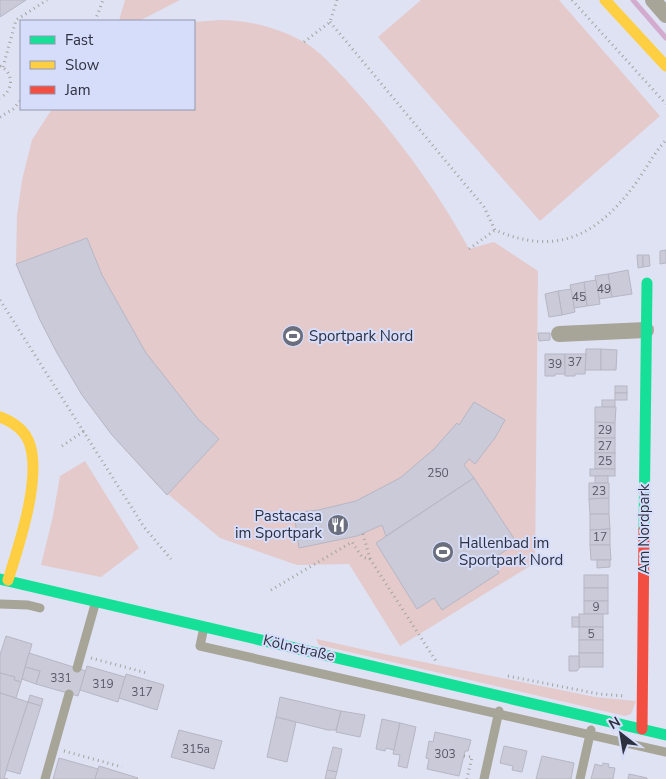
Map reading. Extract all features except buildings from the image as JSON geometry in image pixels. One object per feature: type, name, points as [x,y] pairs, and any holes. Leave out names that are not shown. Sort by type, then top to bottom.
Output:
[{"type":"street","points":[[605,0],[666,66]]},
{"type":"street","points":[[653,0],[666,15]]},
{"type":"street","name":"Am Nordpark","points":[[642,729],[647,283]]},
{"type":"street","points":[[559,334],[646,330]]},
{"type":"street","points":[[0,416],[15,424],[24,433],[31,446],[34,462],[28,508],[4,579]]},
{"type":"street","name":"Kölnstraße","points":[[4,579],[666,735]]},
{"type":"lane","points":[[77,668],[96,600]]},
{"type":"lane","points":[[0,604],[28,605],[40,608]]},
{"type":"lane","name":"Kölnstraße","points":[[205,626],[200,646],[666,752]]},
{"type":"lane","points":[[282,665],[287,645]]},
{"type":"lane","points":[[379,687],[383,668]]},
{"type":"lane","points":[[45,779],[70,694]]},
{"type":"lane","points":[[488,712],[497,694]]},
{"type":"lane","points":[[484,779],[498,714],[497,694]]},
{"type":"lane","points":[[580,779],[593,717]]},
{"type":"path","points":[[0,98],[10,88],[9,72],[1,66],[16,20],[47,0]]},
{"type":"path","points":[[95,20],[103,0]]},
{"type":"path","points":[[304,42],[330,22],[337,0]]},
{"type":"path","points":[[572,0],[666,104]]},
{"type":"path","points":[[330,22],[484,207],[495,230],[513,238],[532,242],[560,241],[592,228],[612,212],[666,140]]},
{"type":"path","points":[[0,117],[13,109],[20,101]]},
{"type":"path","points":[[469,249],[495,230]]},
{"type":"path","points":[[0,300],[144,528],[170,559]]},
{"type":"path","points":[[62,446],[84,432]]},
{"type":"path","points":[[363,534],[370,559],[436,662]]},
{"type":"path","points":[[272,590],[352,542],[362,557],[370,559]]},
{"type":"path","points":[[80,656],[147,673]]},
{"type":"path","points":[[54,748],[122,767]]},
{"type":"path","points":[[464,756],[472,757],[467,779]]},
{"type":"shaded area","points":[[125,0],[180,0],[141,20],[119,20]]},
{"type":"shaded area","points":[[421,0],[559,0],[660,116],[540,221],[378,37]]},
{"type":"shaded area","name":"Sportpark Nord","points":[[220,20],[253,23],[274,29],[304,42],[346,80],[397,140],[428,182],[469,249],[494,242],[538,271],[535,563],[400,646],[349,564],[297,565],[220,538],[156,484],[112,435],[82,395],[40,320],[16,264],[17,215],[22,180],[32,140],[51,110],[195,110],[195,22]]},
{"type":"shaded area","points":[[85,461],[139,548],[101,577],[41,565],[53,516],[60,476]]},
{"type":"shaded area","points":[[316,639],[595,697],[636,701],[631,714],[625,716],[319,645]]},
{"type":"waterway","points":[[633,0],[666,38]]},
{"type":"traffic: fast","points":[[644,530],[647,283]]},
{"type":"traffic: fast","points":[[0,579],[666,735]]},
{"type":"traffic: slow","points":[[605,0],[666,66]]},
{"type":"traffic: slow","points":[[0,417],[14,424],[22,431],[30,445],[33,459],[31,494],[18,549],[8,580]]},
{"type":"traffic: jam","points":[[642,729],[644,530]]},
{"type":"place","name":"Sportpark Nord","points":[[293,336]]},
{"type":"place","name":"Pastacasa im Sportpark","points":[[338,525]]},
{"type":"place","name":"Hallenbad im Sportpark Nord","points":[[443,552]]}]
